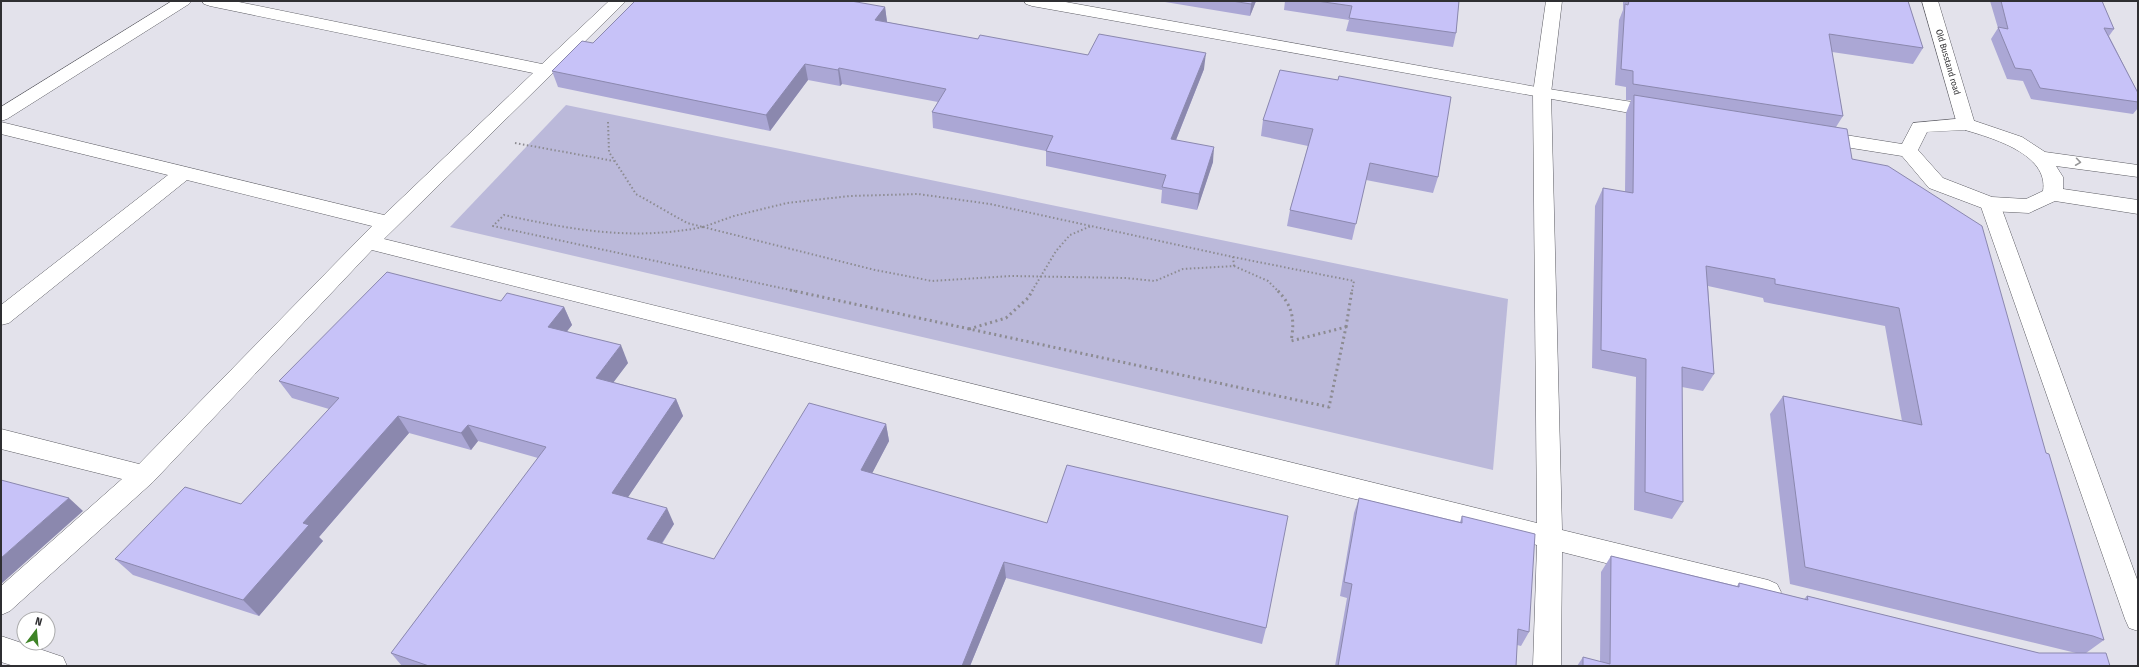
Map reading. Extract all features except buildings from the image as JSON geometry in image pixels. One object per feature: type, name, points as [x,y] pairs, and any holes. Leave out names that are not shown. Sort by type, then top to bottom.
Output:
[{"type":"street","points":[[1,115],[183,1]]},
{"type":"street","points":[[210,1],[546,70]]},
{"type":"street","points":[[1,603],[144,475],[368,242],[618,1]]},
{"type":"street","points":[[1032,1],[1542,93],[1674,114]]},
{"type":"street","points":[[1547,666],[1550,538],[1542,93],[1554,1]]},
{"type":"street","name":"Old Busstand road","points":[[1930,1],[1966,124]]},
{"type":"street","points":[[1908,151],[1920,127],[1966,124],[2006,136],[2039,156],[2138,171]]},
{"type":"street","points":[[1,128],[388,223]]},
{"type":"street","points":[[1807,135],[1908,151],[1936,183],[1990,204],[2029,206],[2052,194],[2138,207]]},
{"type":"street","points":[[2039,156],[2053,176],[2052,194]]},
{"type":"street","points":[[1,317],[183,173]]},
{"type":"street","points":[[1990,204],[2138,619]]},
{"type":"street","points":[[368,242],[1550,538],[1788,596]]},
{"type":"street","points":[[1,439],[144,475]]},
{"type":"street","points":[[1,649],[53,666]]},
{"type":"path","points":[[608,122],[609,152],[636,194],[687,223],[875,270],[932,281],[1011,276],[1126,278],[1155,281],[1182,269],[1234,266],[1268,281],[1287,300],[1294,324],[1291,341],[1346,326]]},
{"type":"path","points":[[477,137],[615,161]]},
{"type":"path","points":[[918,194],[990,204],[1233,257],[1354,281],[1329,407],[493,226],[504,215],[558,227],[626,235],[674,233],[703,227],[734,216],[787,203],[850,196],[918,194]]},
{"type":"path","points":[[968,329],[1006,318],[1028,298],[1044,268],[1070,235],[1091,226]]},
{"type":"path","points":[[1233,257],[1234,266]]},
{"type":"shaded area","points":[[566,105],[1508,299],[1493,470],[450,227]]}]
